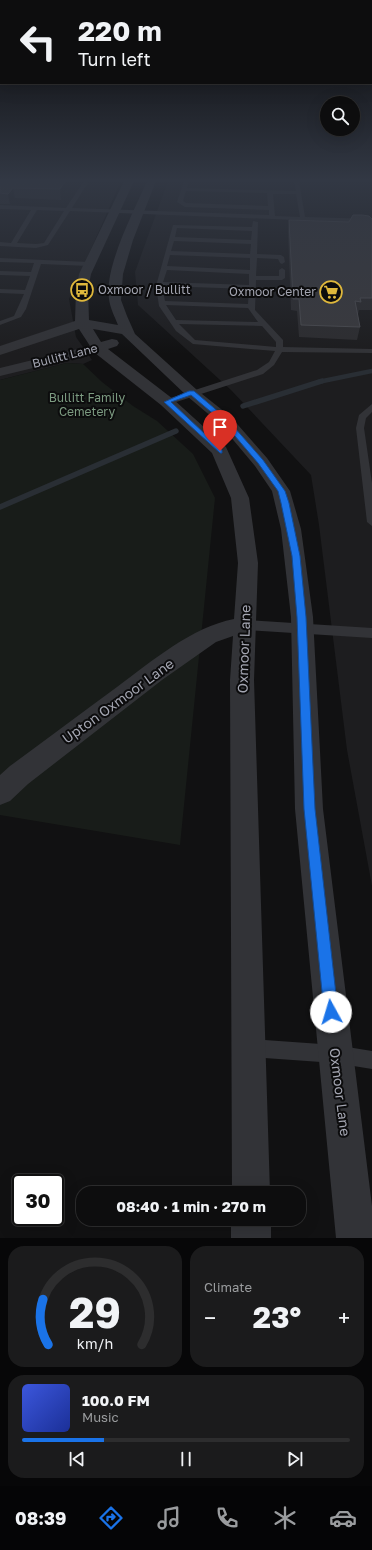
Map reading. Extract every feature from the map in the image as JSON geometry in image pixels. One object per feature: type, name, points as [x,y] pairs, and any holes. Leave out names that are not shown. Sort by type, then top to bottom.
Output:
[{"type":"street","points":[[82,322],[82,290],[89,264],[101,239]]},
{"type":"street","name":"Oxmoor Lane","points":[[129,239],[116,281],[114,298],[128,334],[192,393],[225,420],[261,462],[281,491],[291,528],[296,556],[302,629],[310,809],[335,1054],[347,1145],[356,1238]]},
{"type":"street","name":"Oxmoor Lane","points":[[82,322],[98,348],[167,402],[220,451],[240,498],[248,563],[242,680],[250,1186]]},
{"type":"street","name":"Bullitt Lane","points":[[0,351],[82,322],[128,334]]},
{"type":"street","name":"Bullitt Lane","points":[[0,372],[98,348],[128,334]]},
{"type":"street","name":"Upton Oxmoor Lane","points":[[0,792],[25,770],[154,673],[208,636],[221,630],[245,625]]},
{"type":"street","points":[[251,1226],[251,1238]]},
{"type":"lane","points":[[13,245],[17,239]]},
{"type":"lane","points":[[0,244],[46,244],[49,239]]},
{"type":"lane","points":[[254,242],[172,239],[160,284],[162,303],[175,322],[193,342],[279,350],[345,352],[372,351]]},
{"type":"lane","points":[[167,402],[260,372],[273,363],[279,350],[280,342],[251,310],[254,239]]},
{"type":"lane","points":[[168,253],[281,257],[282,262]]},
{"type":"lane","points":[[0,260],[89,264]]},
{"type":"lane","points":[[0,323],[17,317],[22,309],[38,262]]},
{"type":"lane","points":[[164,268],[282,278],[282,270]]},
{"type":"lane","points":[[0,273],[34,274]]},
{"type":"lane","points":[[160,284],[252,287]]},
{"type":"lane","points":[[0,291],[28,292]]},
{"type":"lane","points":[[162,303],[251,306]]},
{"type":"lane","points":[[175,322],[264,324]]},
{"type":"lane","points":[[372,407],[362,417],[360,428],[372,522]]},
{"type":"lane","points":[[245,625],[372,633]]},
{"type":"lane","points":[[248,1048],[335,1054],[372,1060]]},
{"type":"shaded area","points":[[0,239],[96,239],[69,299],[76,337],[92,360],[83,364],[67,363],[0,380]]},
{"type":"shaded area","points":[[147,239],[372,239],[372,886],[347,750],[319,525],[311,475],[231,390],[138,305],[135,272]]},
{"type":"green space","name":"Bullitt Family Cemetery","points":[[67,363],[83,364],[102,382],[133,406],[157,421],[193,454],[215,498],[180,845],[0,815],[0,380]]},
{"type":"building","name":"Oxmoor Center","points":[[290,239],[372,239],[372,298],[360,298],[361,302],[355,301],[360,327],[301,325],[299,299],[293,299]]},
{"type":"waterway","points":[[320,382],[372,371]]},
{"type":"waterway","points":[[243,406],[320,382]]},
{"type":"waterway","points":[[0,507],[176,431]]},
{"type":"place","name":"Oxmoor / Bullitt","points":[[82,290]]},
{"type":"place","name":"Oxmoor Center","points":[[331,292]]},
{"type":"route","points":[[220,451],[167,402],[192,393],[225,420],[261,462],[281,491],[285,503],[296,556],[302,617],[310,809],[331,1012]]}]
